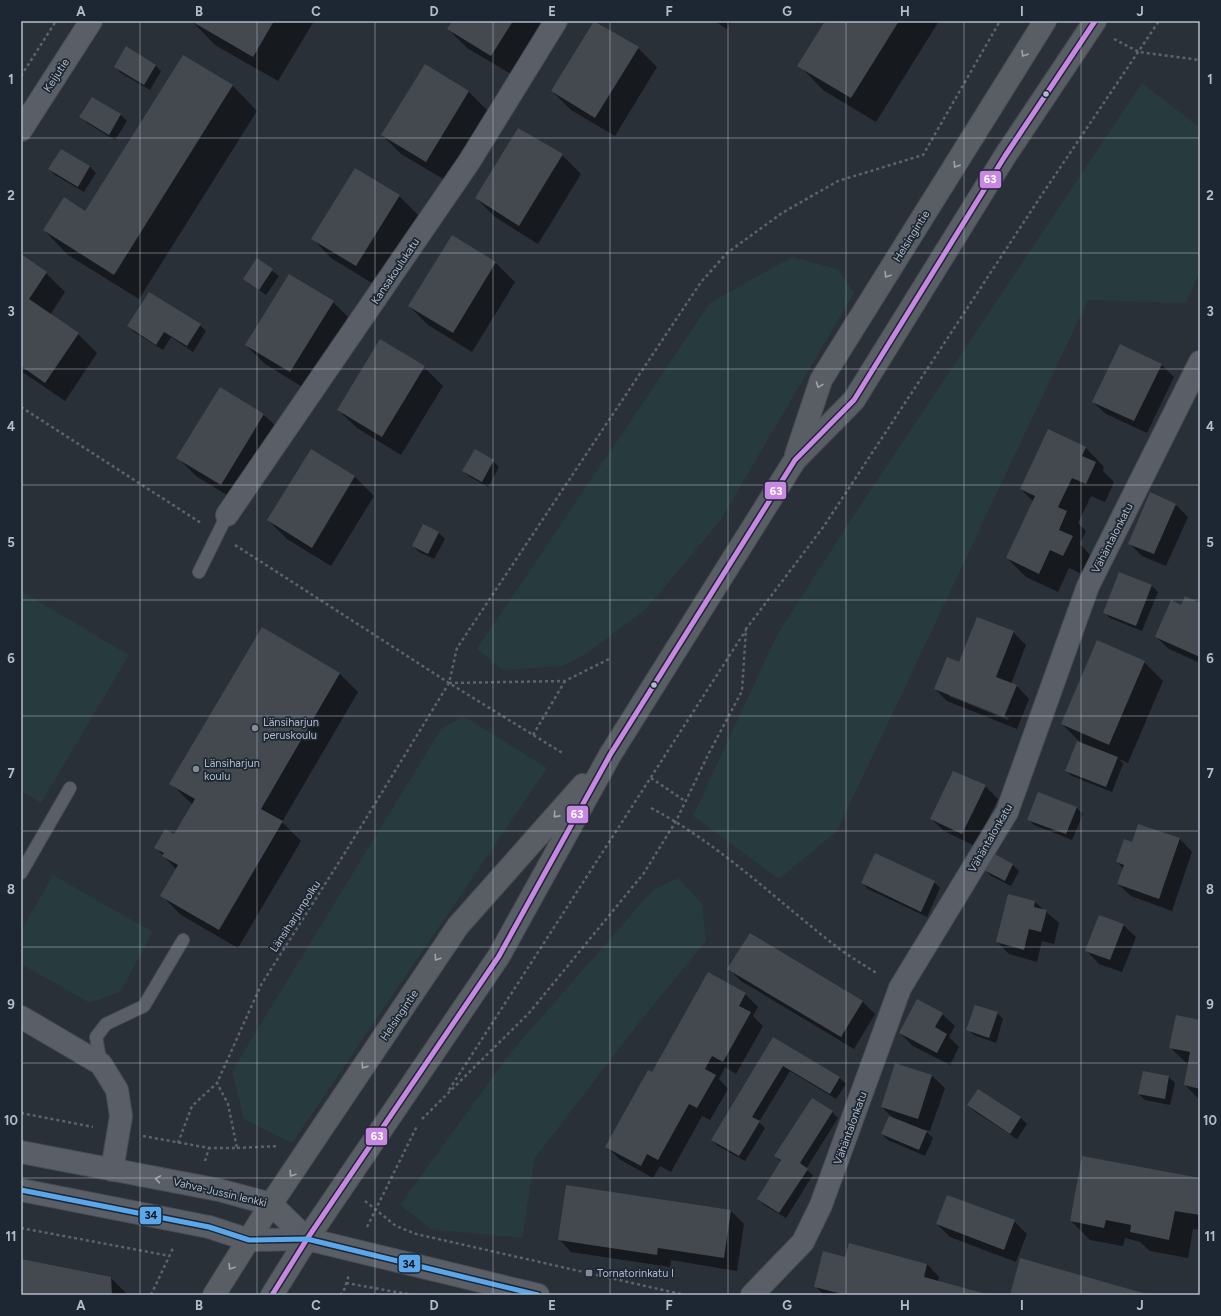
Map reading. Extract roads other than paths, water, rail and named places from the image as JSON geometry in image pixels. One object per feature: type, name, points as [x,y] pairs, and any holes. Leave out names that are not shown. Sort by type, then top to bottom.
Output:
[{"type":"main road","name":"Helsingintie","points":[[795,460],[820,380],[1045,21]]},
{"type":"main road","name":"Helsingintie","points":[[272,1295],[307,1239],[499,956],[610,755],[795,460],[854,400],[1005,156],[1095,21]]},
{"type":"main road","name":"Helsingintie","points":[[214,1295],[271,1204],[458,926],[610,755]]},
{"type":"street","name":"Keijutie","points":[[21,130],[91,21]]},
{"type":"street","name":"Kansakoulukatu","points":[[227,515],[469,162],[556,21]]},
{"type":"street","name":"Vähäntalonkatu","points":[[752,1295],[803,1242],[821,1205],[900,988],[1007,812],[1088,586],[1200,362]]},
{"type":"street","points":[[21,1017],[101,1064],[117,1090],[121,1116],[112,1170]]},
{"type":"street","name":"Vahva-Jussin lenkki","points":[[21,1152],[219,1190],[271,1204],[307,1239]]},
{"type":"street","points":[[21,1190],[209,1227],[249,1240],[307,1239],[538,1295]]},
{"type":"lane","points":[[200,572],[227,515]]},
{"type":"lane","points":[[21,873],[70,788]]},
{"type":"lane","points":[[101,1064],[96,1037],[106,1024],[144,1006],[184,940]]},
{"type":"place","name":"Länsiharjun peruskoulu","points":[[255,728]]},
{"type":"place","name":"Länsiharjun koulu","points":[[196,769]]},
{"type":"place","name":"Tornatorinkatu I","points":[[589,1273]]}]
